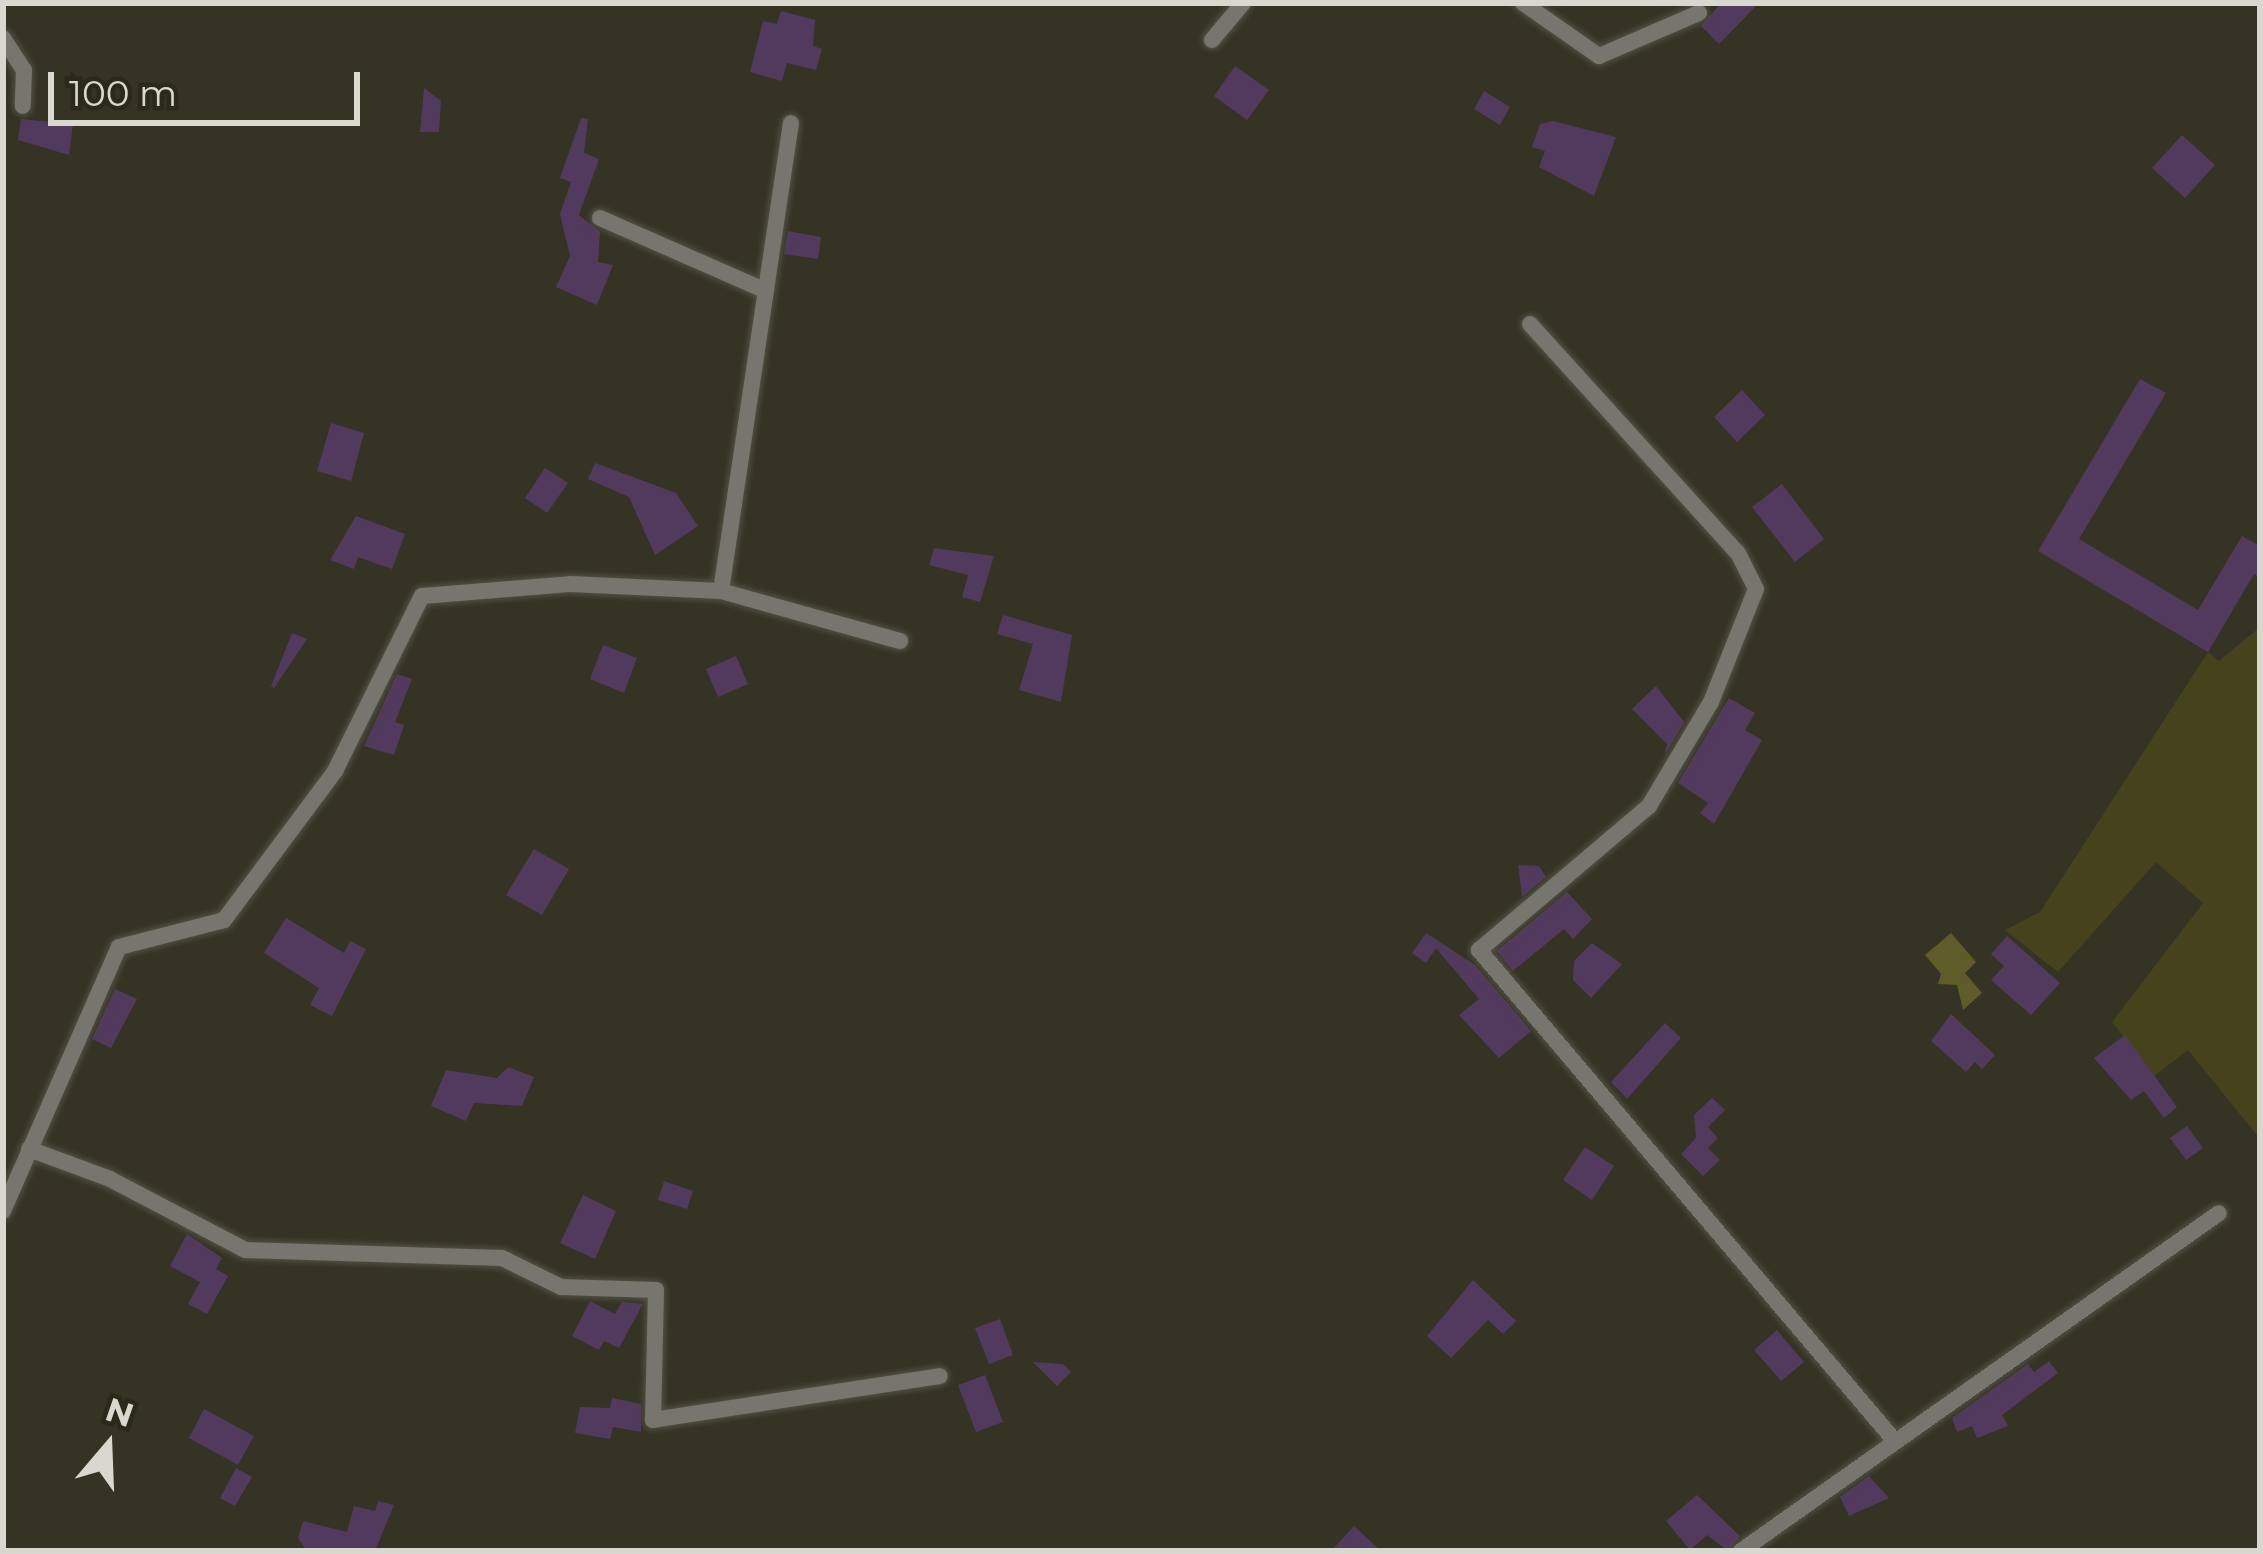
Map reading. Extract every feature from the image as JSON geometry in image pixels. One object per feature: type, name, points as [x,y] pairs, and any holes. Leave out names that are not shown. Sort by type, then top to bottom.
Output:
[{"type":"street","points":[[1212,40],[1243,3]]},
{"type":"street","points":[[1523,3],[1599,56],[1699,13]]},
{"type":"street","points":[[3,38],[24,70],[23,106]]},
{"type":"street","points":[[721,591],[791,123]]},
{"type":"street","points":[[600,218],[766,291]]},
{"type":"street","points":[[1530,324],[1738,553],[1756,589],[1712,702],[1649,806],[1479,950],[1894,1440]]},
{"type":"street","points":[[3,1211],[119,947],[224,920],[335,771],[422,596],[570,584],[721,591],[900,640]]},
{"type":"street","points":[[29,1149],[110,1179],[244,1250],[502,1258],[561,1287],[656,1290],[652,1420],[940,1376]]},
{"type":"street","points":[[1741,1551],[2218,1213]]},
{"type":"shaded area","points":[[2260,627],[2260,1139],[2188,1050],[2154,1076],[2112,1022],[2203,903],[2156,862],[2058,972],[2005,930],[2040,912],[2208,652],[2219,661]]},
{"type":"shaded area","points":[[1951,933],[1976,962],[1965,973],[1982,993],[1963,1010],[1957,985],[1938,984],[1941,974],[1925,955]]},
{"type":"building","points":[[1721,3],[1759,3],[1719,44],[1701,26]]},
{"type":"building","points":[[781,11],[815,20],[813,46],[822,49],[816,70],[787,63],[782,81],[750,72],[763,21],[777,24]]},
{"type":"building","points":[[1235,66],[1269,90],[1247,120],[1214,96]]},
{"type":"building","points":[[424,88],[441,101],[439,132],[420,132]]},
{"type":"building","points":[[1484,91],[1510,107],[1500,125],[1474,109]]},
{"type":"building","points":[[581,118],[588,119],[584,153],[599,159],[579,215],[600,232],[598,262],[613,265],[597,305],[556,287],[570,256],[560,214],[571,182],[560,178]]},
{"type":"building","points":[[21,119],[73,124],[69,155],[18,140]]},
{"type":"building","points":[[1553,121],[1616,137],[1594,196],[1539,167],[1545,151],[1532,147],[1540,124]]},
{"type":"building","points":[[2182,135],[2215,165],[2185,198],[2152,168]]},
{"type":"building","points":[[788,231],[821,237],[818,259],[784,254]]},
{"type":"building","points":[[2140,379],[2166,393],[2079,539],[2198,610],[2242,536],[2260,546],[2260,578],[2254,574],[2208,652],[2038,551]]},
{"type":"building","points":[[1742,390],[1765,415],[1737,442],[1714,417]]},
{"type":"building","points":[[331,423],[364,433],[351,481],[317,471]]},
{"type":"building","points":[[595,463],[676,493],[698,526],[655,555],[629,497],[588,479]]},
{"type":"building","points":[[545,468],[568,483],[547,513],[525,498]]},
{"type":"building","points":[[1782,484],[1824,539],[1795,562],[1752,507]]},
{"type":"building","points":[[356,516],[405,534],[392,569],[358,557],[354,569],[330,560]]},
{"type":"building","points":[[934,548],[994,556],[980,602],[962,597],[968,575],[929,565]]},
{"type":"building","points":[[1003,615],[1072,635],[1061,702],[1019,690],[1033,644],[997,634]]},
{"type":"building","points":[[292,633],[307,639],[274,688],[271,686]]},
{"type":"building","points":[[603,645],[637,658],[624,693],[590,679]]},
{"type":"building","points":[[736,656],[748,684],[718,697],[706,669]]},
{"type":"building","points":[[397,674],[412,679],[395,722],[404,725],[394,755],[364,746]]},
{"type":"building","points":[[1656,686],[1684,722],[1665,755],[1667,744],[1632,709]]},
{"type":"building","points":[[1729,698],[1755,713],[1745,730],[1762,740],[1714,824],[1700,813],[1708,803],[1678,783]]},
{"type":"building","points":[[534,849],[569,869],[542,915],[506,895]]},
{"type":"building","points":[[1518,865],[1539,866],[1546,877],[1522,897]]},
{"type":"building","points":[[1567,892],[1592,919],[1573,939],[1564,929],[1513,971],[1497,951]]},
{"type":"building","points":[[286,918],[344,953],[350,941],[366,949],[332,1016],[310,1005],[319,988],[264,953]]},
{"type":"building","points":[[1426,933],[1475,965],[1531,1031],[1499,1058],[1459,1015],[1479,999],[1436,948],[1426,963],[1412,953]]},
{"type":"building","points":[[2007,936],[2060,983],[2031,1015],[1991,980],[2004,966],[1991,954]]},
{"type":"building","points":[[1592,943],[1622,964],[1591,998],[1573,980],[1574,961]]},
{"type":"building","points":[[115,989],[137,999],[111,1048],[92,1039]]},
{"type":"building","points":[[1951,1014],[1995,1055],[1982,1069],[1975,1062],[1966,1072],[1931,1041]]},
{"type":"building","points":[[1665,1023],[1681,1038],[1627,1099],[1611,1082]]},
{"type":"building","points":[[2125,1035],[2177,1107],[2164,1118],[2144,1091],[2131,1100],[2094,1058]]},
{"type":"building","points":[[508,1067],[534,1077],[522,1106],[474,1103],[466,1121],[431,1106],[446,1070],[497,1078]]},
{"type":"building","points":[[1712,1098],[1725,1110],[1708,1127],[1718,1138],[1708,1148],[1720,1160],[1703,1176],[1681,1154],[1696,1138],[1694,1115]]},
{"type":"building","points":[[2187,1126],[2203,1148],[2186,1160],[2170,1138]]},
{"type":"building","points":[[1585,1147],[1614,1166],[1592,1200],[1563,1180]]},
{"type":"building","points":[[664,1181],[693,1191],[687,1209],[658,1200]]},
{"type":"building","points":[[583,1195],[616,1211],[595,1259],[560,1243]]},
{"type":"building","points":[[187,1234],[222,1258],[216,1269],[228,1276],[207,1314],[188,1304],[200,1282],[170,1266]]},
{"type":"building","points":[[1473,1280],[1516,1321],[1503,1334],[1488,1320],[1451,1358],[1427,1336]]},
{"type":"building","points":[[590,1301],[615,1314],[622,1302],[643,1304],[619,1348],[604,1341],[599,1350],[572,1336]]},
{"type":"building","points":[[1000,1319],[1013,1355],[989,1364],[975,1328]]},
{"type":"building","points":[[1777,1330],[1804,1362],[1781,1381],[1754,1350]]},
{"type":"building","points":[[2049,1361],[2058,1373],[2002,1415],[2008,1426],[1977,1438],[1972,1426],[1957,1432],[1952,1418],[2028,1364],[2034,1372]]},
{"type":"building","points":[[1033,1362],[1063,1364],[1071,1372],[1057,1386]]},
{"type":"building","points":[[985,1375],[1003,1422],[976,1432],[958,1385]]},
{"type":"building","points":[[612,1398],[641,1404],[641,1432],[613,1427],[610,1439],[575,1433],[580,1407],[610,1408]]},
{"type":"building","points":[[204,1409],[254,1436],[238,1465],[189,1438]]},
{"type":"building","points":[[236,1468],[252,1477],[235,1506],[220,1498]]},
{"type":"building","points":[[1869,1476],[1889,1498],[1849,1516],[1840,1497]]},
{"type":"building","points":[[1697,1495],[1740,1536],[1728,1551],[1707,1535],[1690,1550],[1666,1521]]},
{"type":"building","points":[[378,1501],[394,1505],[375,1551],[307,1551],[298,1538],[303,1521],[347,1532],[354,1506],[375,1511]]},
{"type":"building","points":[[1354,1526],[1381,1551],[1331,1551]]}]
